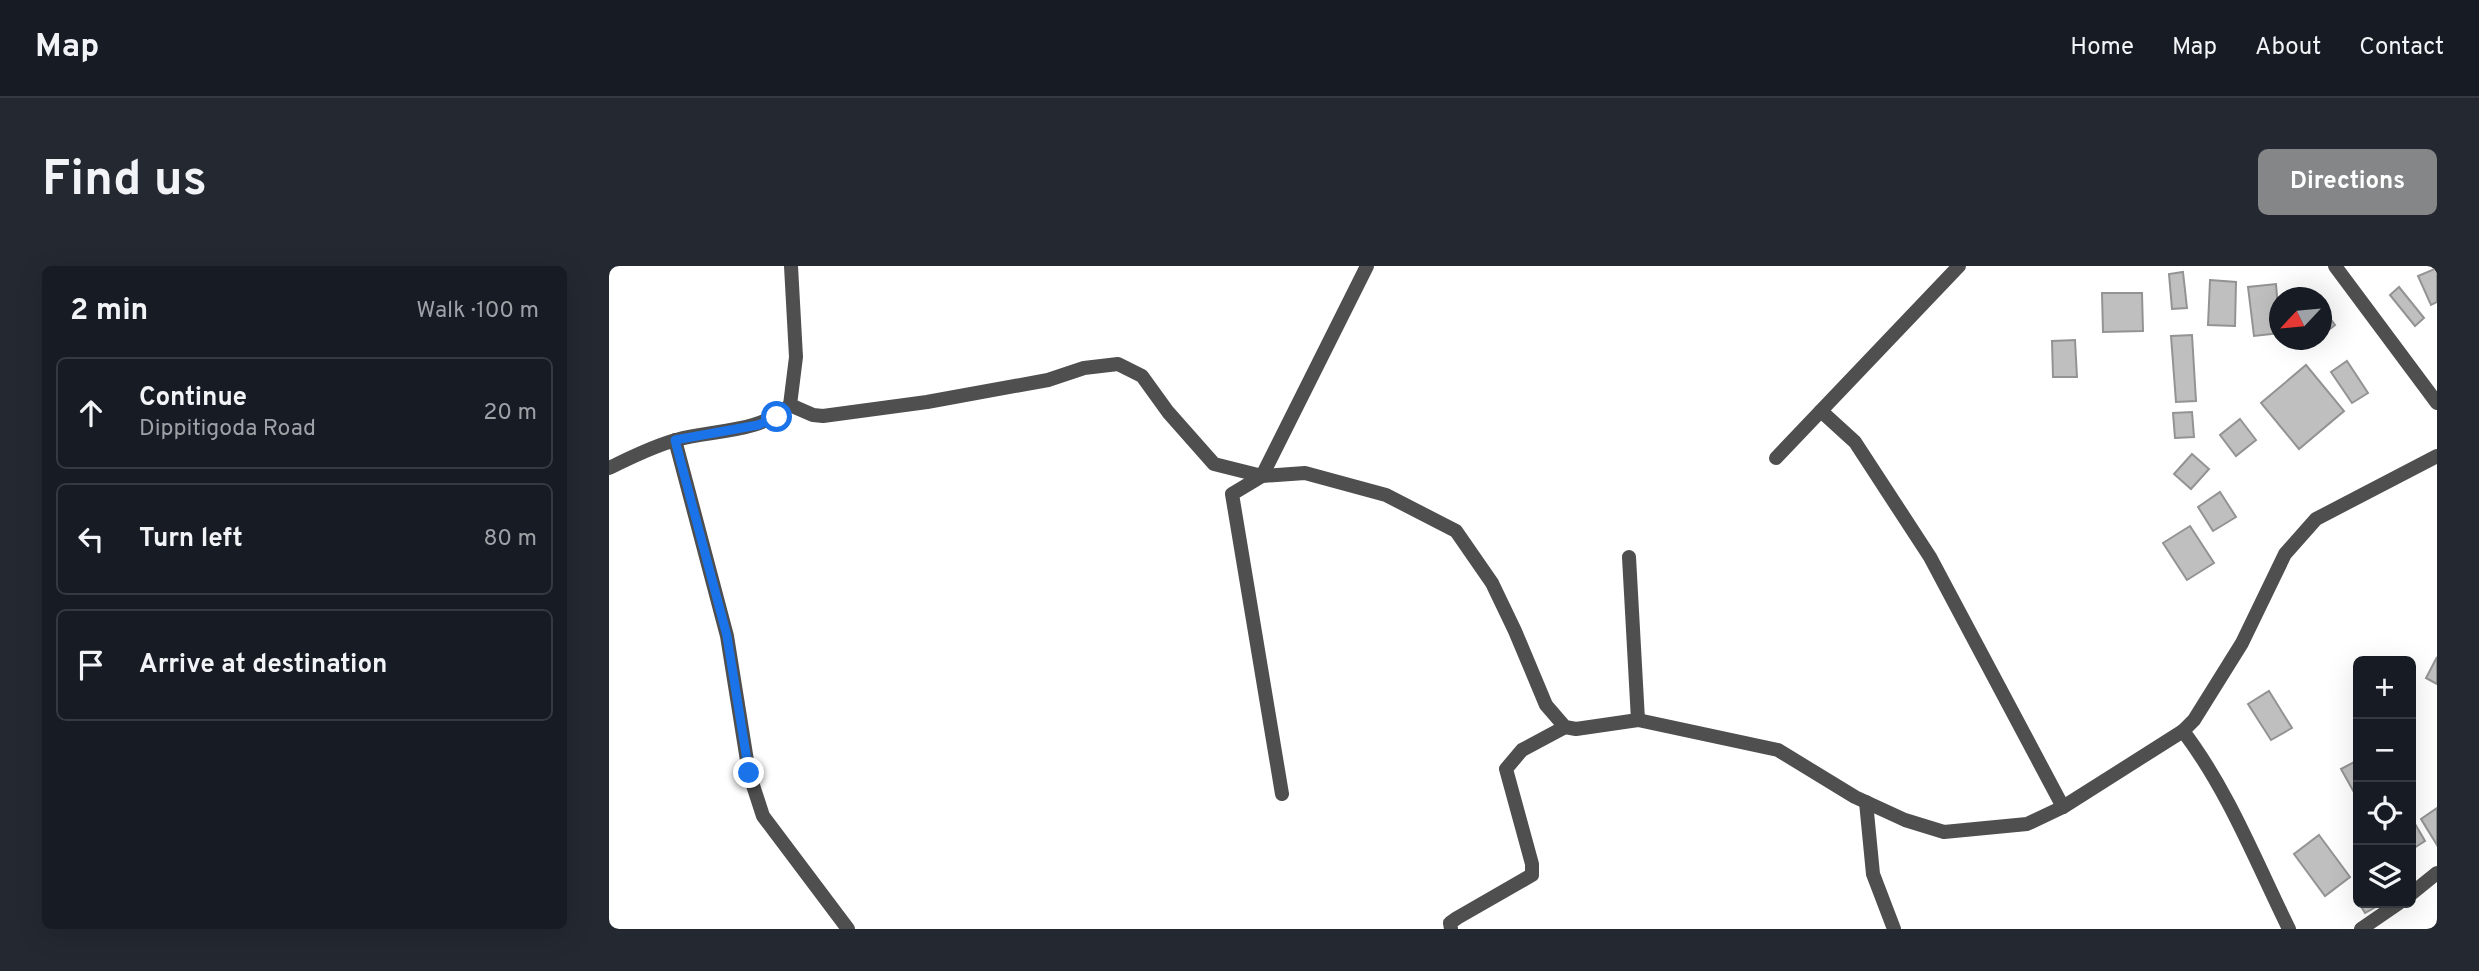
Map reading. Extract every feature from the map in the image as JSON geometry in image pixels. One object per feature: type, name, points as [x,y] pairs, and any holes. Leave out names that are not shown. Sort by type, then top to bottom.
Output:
[{"type":"street","points":[[609,468],[675,440],[758,425],[777,417],[790,405],[796,356],[791,266]]},
{"type":"street","points":[[1282,794],[1232,494],[1262,476],[1367,266]]},
{"type":"street","points":[[1776,458],[1959,266]]},
{"type":"street","points":[[2335,266],[2437,403]]},
{"type":"street","points":[[790,405],[813,415],[836,414],[927,402],[1048,380],[1084,368],[1118,364],[1142,376],[1168,412],[1214,464],[1262,476],[1305,473],[1386,495],[1456,531],[1492,583],[1546,705],[1565,727]]},
{"type":"street","points":[[1821,411],[1855,442],[1930,557],[2063,807]]},
{"type":"street","points":[[675,440],[727,636],[749,773],[763,816],[848,929]]},
{"type":"street","points":[[1451,929],[1450,923],[1457,918],[1532,876],[1532,864],[1506,769],[1522,750],[1565,727],[1576,729],[1638,720],[1777,750],[1867,802],[1905,820],[1944,832],[2027,824],[2063,807],[2183,731],[2194,720],[2242,643],[2285,554],[2316,519],[2437,456]]},
{"type":"street","points":[[1629,557],[1638,720]]},
{"type":"street","points":[[2183,731],[2217,783],[2289,929]]},
{"type":"street","points":[[1867,802],[1874,874],[1894,929]]},
{"type":"street","points":[[2416,890],[2437,873]]},
{"type":"street","points":[[2361,929],[2392,908]]},
{"type":"building","points":[[2437,268],[2437,302],[2431,305],[2418,276]]},
{"type":"building","points":[[2183,272],[2187,308],[2172,309],[2169,274]]},
{"type":"building","points":[[2210,280],[2236,282],[2235,326],[2208,325]]},
{"type":"building","points":[[2276,284],[2276,287],[2269,287],[2269,334],[2254,336],[2248,287]]},
{"type":"building","points":[[2399,287],[2424,318],[2415,326],[2390,295]]},
{"type":"building","points":[[2102,293],[2142,293],[2143,331],[2103,332]]},
{"type":"building","points":[[2192,335],[2196,401],[2176,402],[2171,336]]},
{"type":"building","points":[[2075,340],[2077,377],[2053,377],[2052,341]]},
{"type":"building","points":[[2347,361],[2368,393],[2352,403],[2331,372]]},
{"type":"building","points":[[2306,365],[2344,411],[2299,449],[2261,403]]},
{"type":"building","points":[[2192,412],[2194,437],[2175,438],[2173,413]]},
{"type":"building","points":[[2240,419],[2256,440],[2236,456],[2220,435]]},
{"type":"building","points":[[2192,454],[2209,469],[2191,489],[2174,474]]},
{"type":"building","points":[[2220,492],[2236,517],[2213,531],[2198,507]]},
{"type":"building","points":[[2190,526],[2214,563],[2187,580],[2163,543]]},
{"type":"building","points":[[2437,657],[2437,684],[2426,678]]},
{"type":"building","points":[[2269,691],[2292,728],[2271,740],[2248,704]]},
{"type":"building","points":[[2353,763],[2353,790],[2341,769]]},
{"type":"building","points":[[2437,808],[2437,845],[2421,819]]},
{"type":"building","points":[[2416,826],[2425,841],[2416,847]]},
{"type":"building","points":[[2319,835],[2350,877],[2325,896],[2294,854]]},
{"type":"route","points":[[749,773],[727,636],[675,440],[758,425],[777,417]]}]
